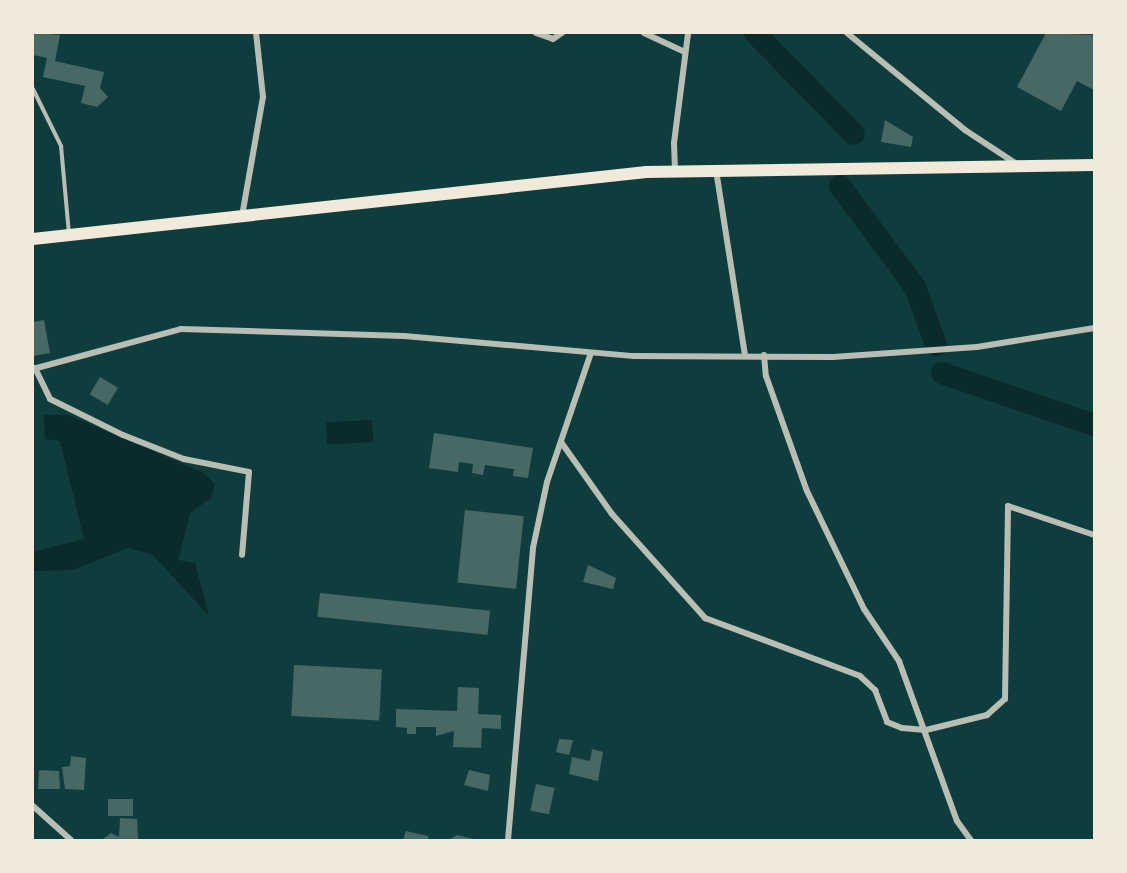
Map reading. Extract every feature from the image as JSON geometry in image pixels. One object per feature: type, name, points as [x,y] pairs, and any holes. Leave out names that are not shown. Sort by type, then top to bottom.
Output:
[{"type":"main road","points":[[33,239],[675,171],[1094,165]]},
{"type":"street","points":[[242,216],[263,97],[256,33]]},
{"type":"street","points":[[536,33],[553,39],[562,33]]},
{"type":"street","points":[[644,33],[685,52]]},
{"type":"street","points":[[675,171],[688,33]]},
{"type":"street","points":[[847,33],[965,130],[1018,165]]},
{"type":"street","points":[[716,170],[745,356]]},
{"type":"street","points":[[242,555],[249,472],[184,459],[123,435],[50,399],[34,369],[181,329],[404,336],[591,352],[833,357],[976,347],[1094,328]]},
{"type":"street","points":[[508,840],[533,548],[561,442],[591,352]]},
{"type":"street","points":[[764,355],[766,376],[777,396],[807,491],[864,609],[899,661],[926,730],[957,821],[971,840]]},
{"type":"street","points":[[561,442],[612,514],[705,618],[860,676],[875,690],[886,722],[926,730],[987,715],[1005,699],[1008,506],[1094,535]]},
{"type":"street","points":[[33,806],[71,840]]},
{"type":"lane","points":[[33,89],[62,146],[69,235]]},
{"type":"water","points":[[44,415],[68,415],[202,472],[215,484],[211,498],[190,513],[178,560],[195,563],[209,616],[153,555],[128,548],[73,570],[33,571],[33,552],[84,539],[60,441],[45,439]]},
{"type":"water","points":[[372,420],[373,442],[327,444],[326,422]]},
{"type":"building","points":[[33,33],[60,35],[55,61],[104,72],[100,88],[108,97],[97,107],[81,103],[85,86],[43,77],[47,58],[33,55]]},
{"type":"building","points":[[1046,33],[1094,35],[1094,90],[1077,81],[1061,111],[1017,87]]},
{"type":"building","points":[[885,120],[913,137],[911,147],[881,142]]},
{"type":"building","points":[[44,320],[50,353],[33,356],[33,322]]},
{"type":"building","points":[[100,377],[118,388],[108,405],[90,394]]},
{"type":"building","points":[[434,433],[533,448],[528,478],[513,476],[514,469],[485,465],[483,475],[472,473],[473,464],[459,462],[458,472],[429,468]]},
{"type":"building","points":[[465,510],[524,516],[516,589],[457,583]]},
{"type":"building","points":[[588,565],[616,578],[613,589],[583,582]]},
{"type":"building","points":[[320,593],[490,611],[488,635],[317,617]]},
{"type":"building","points":[[294,665],[382,670],[379,721],[291,716]]},
{"type":"building","points":[[458,687],[479,688],[478,714],[501,715],[501,729],[482,728],[481,748],[453,747],[454,731],[436,736],[436,727],[416,727],[416,734],[407,734],[407,728],[396,727],[396,709],[457,711]]},
{"type":"building","points":[[559,739],[573,740],[569,755],[556,752]]},
{"type":"building","points":[[592,749],[603,752],[598,781],[569,774],[572,757],[590,761]]},
{"type":"building","points":[[71,756],[86,758],[84,790],[65,789],[62,767],[70,766]]},
{"type":"building","points":[[39,770],[59,771],[60,789],[38,789]]},
{"type":"building","points":[[469,770],[490,775],[488,791],[464,785]]},
{"type":"building","points":[[536,784],[555,788],[549,814],[530,810]]},
{"type":"building","points":[[108,799],[133,799],[133,816],[108,816]]},
{"type":"building","points":[[120,818],[137,819],[138,840],[102,840],[111,833],[119,837]]},
{"type":"building","points":[[406,831],[428,836],[429,840],[403,840]]},
{"type":"building","points":[[457,835],[473,839],[473,840],[449,840]]},
{"type":"waterway","points":[[755,33],[854,134]]},
{"type":"waterway","points":[[840,186],[915,287],[936,345]]},
{"type":"waterway","points":[[942,373],[1094,425]]}]
